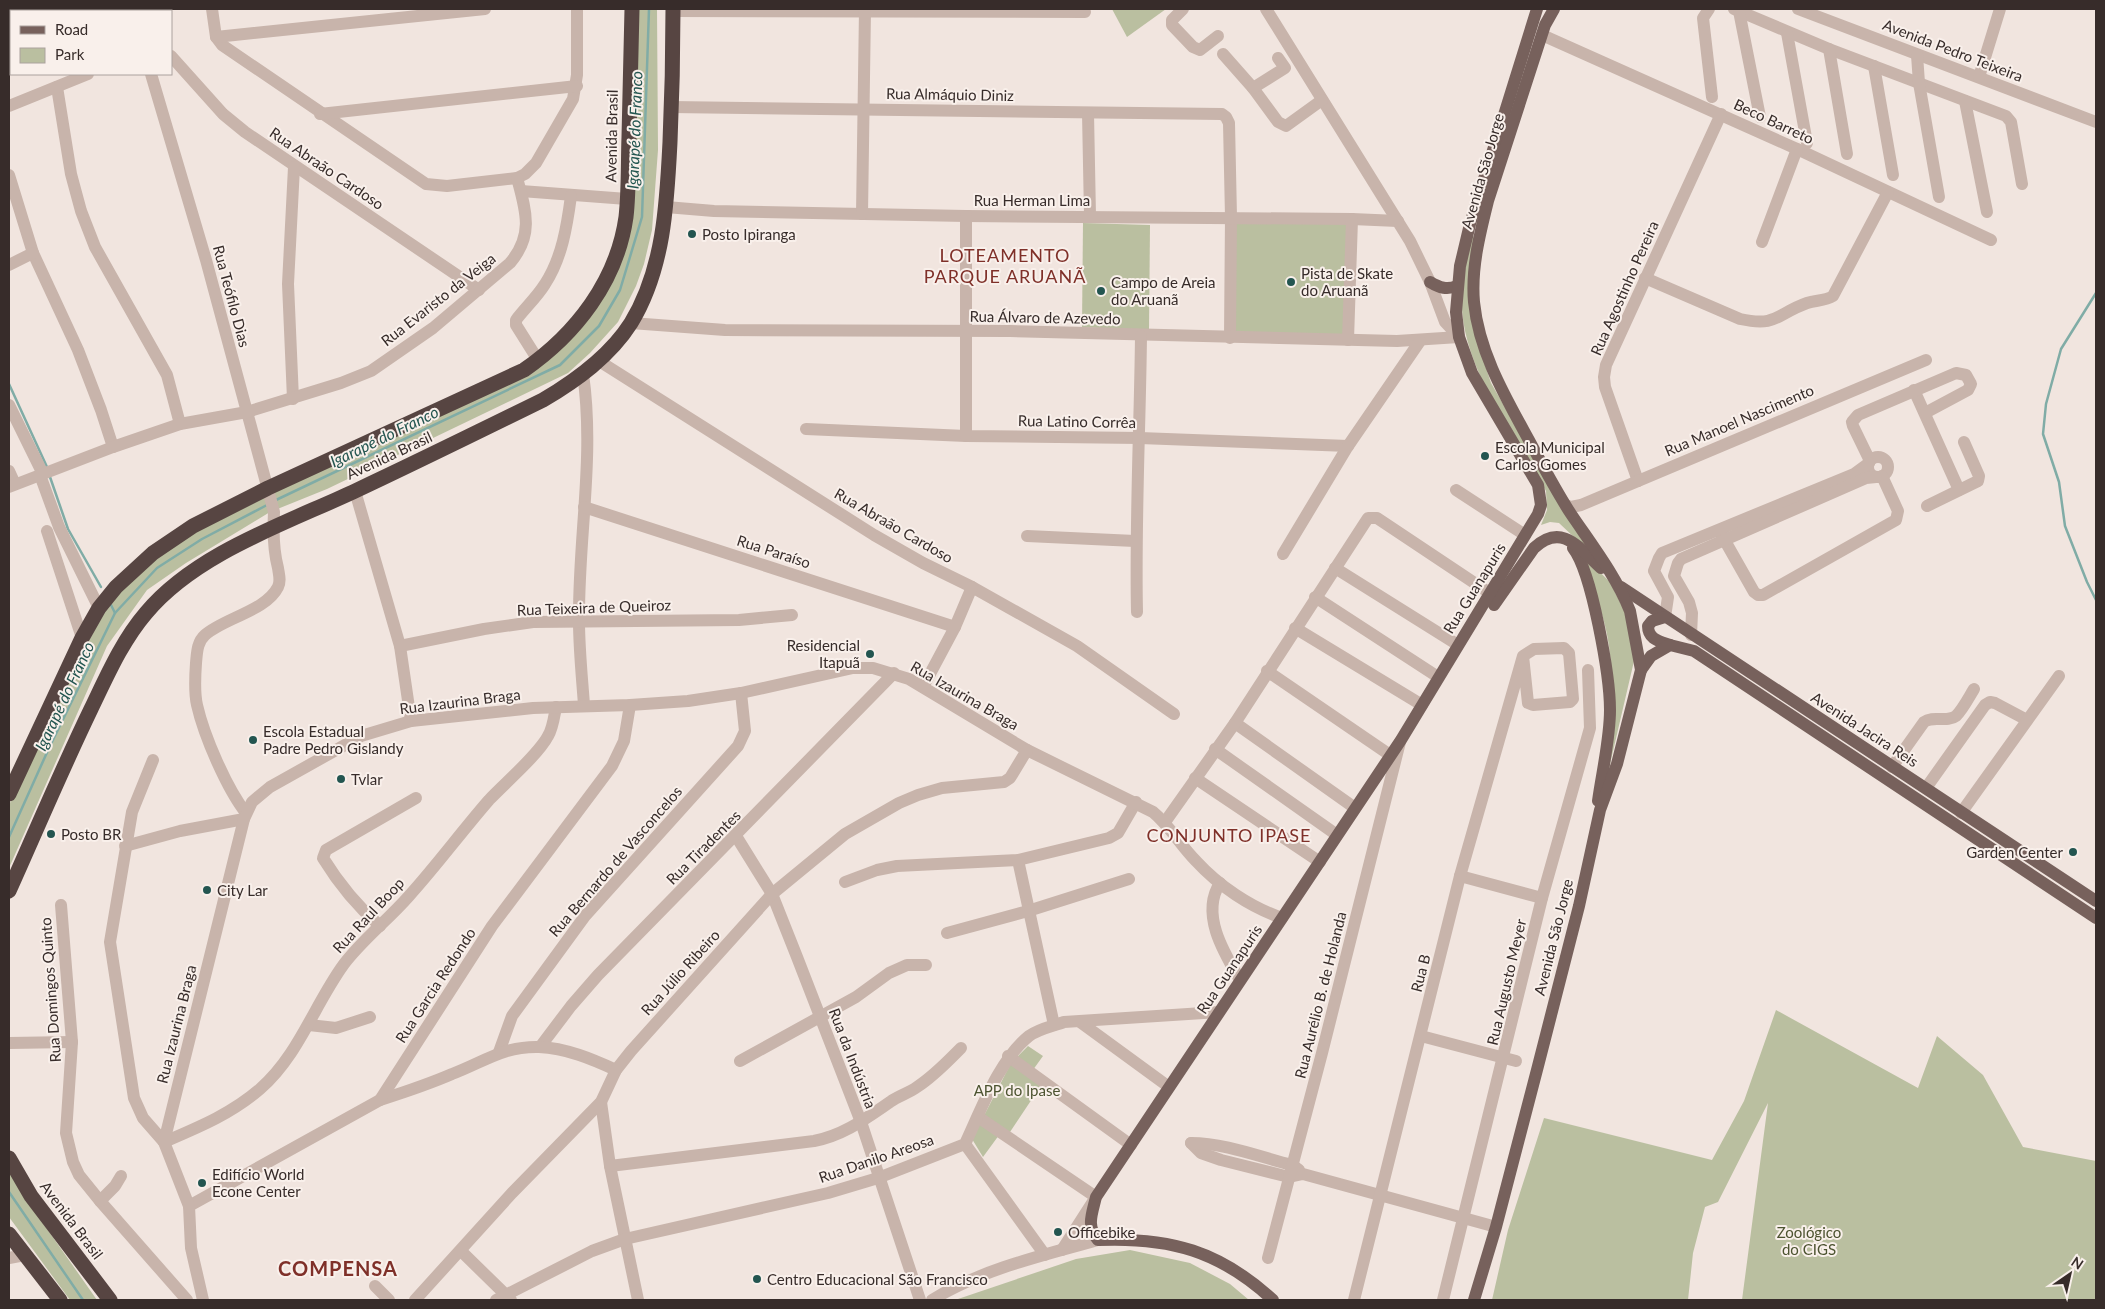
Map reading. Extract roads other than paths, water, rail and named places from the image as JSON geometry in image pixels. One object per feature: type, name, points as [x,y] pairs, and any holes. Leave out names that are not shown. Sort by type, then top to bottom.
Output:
[{"type":"highway","name":"Avenida Brasil","points":[[9,794],[82,638],[100,608],[116,587],[153,552],[193,526],[506,379],[538,360],[570,331],[602,287],[617,254],[622,236],[627,199],[632,9]]},
{"type":"highway","name":"Avenida Brasil","points":[[9,891],[74,744],[113,663],[145,614],[176,582],[194,569],[273,529],[543,400],[583,374],[599,360],[631,323],[641,305],[658,258],[666,208],[674,10]]},
{"type":"highway","name":"Avenida Brasil","points":[[9,1158],[35,1202],[110,1300]]},
{"type":"highway","points":[[9,1234],[58,1299]]},
{"type":"main road","name":"Avenida São Jorge","points":[[1537,9],[1470,224],[1460,266],[1456,312],[1459,337],[1472,373],[1538,485]]},
{"type":"main road","name":"Avenida São Jorge","points":[[1474,1300],[1506,1191],[1560,980],[1593,836],[1600,810],[1617,764],[1641,670],[1630,611],[1616,583],[1565,504],[1503,393],[1489,362],[1480,332],[1474,301],[1475,267],[1480,230],[1496,174],[1542,35],[1554,9]]},
{"type":"main road","points":[[1430,282],[1450,289],[1458,286]]},
{"type":"main road","name":"Rua Guanapuris","points":[[1096,1197],[1400,740],[1491,594],[1541,505],[1538,485]]},
{"type":"main road","name":"Rua Guanapuris","points":[[1422,705],[1443,680],[1534,548],[1542,540],[1551,536],[1565,538]]},
{"type":"main road","name":"Avenida São Jorge","points":[[1565,538],[1576,545],[1616,583]]},
{"type":"main road","points":[[1565,538],[1577,554],[1589,584],[1607,674],[1610,711],[1593,836]]},
{"type":"main road","name":"Avenida Jacira Reis","points":[[1616,583],[1691,635],[1926,788],[2096,902]]},
{"type":"main road","name":"Avenida Jacira Reis","points":[[1665,617],[1652,621],[1648,626],[1648,632],[1653,638],[1670,645],[1684,647],[1704,657],[2096,918]]},
{"type":"main road","points":[[1641,670],[1654,654],[1670,645]]},
{"type":"main road","points":[[1465,1300],[1494,1210],[1506,1191]]},
{"type":"main road","points":[[1096,1197],[1090,1222],[1092,1233],[1098,1240],[1140,1239],[1187,1248],[1213,1258],[1238,1272],[1273,1300]]},
{"type":"street","points":[[212,9],[216,38],[222,45],[320,114],[426,184],[447,186],[517,178],[525,174],[536,163],[566,114],[577,86],[577,9]]},
{"type":"street","points":[[216,38],[421,12],[485,9]]},
{"type":"street","points":[[1184,9],[1172,20],[1172,25],[1193,47],[1200,50],[1218,36]]},
{"type":"street","points":[[1266,9],[1398,221],[1420,259],[1445,322],[1459,337]]},
{"type":"street","points":[[1710,9],[1703,18],[1712,98]]},
{"type":"street","name":"Avenida Pedro Teixeira","points":[[1798,9],[2096,122]]},
{"type":"street","points":[[1979,77],[2000,9]]},
{"type":"street","points":[[674,10],[1085,12]]},
{"type":"street","points":[[862,214],[865,10]]},
{"type":"street","points":[[1737,10],[1829,49],[2001,113],[2011,122],[2022,184]]},
{"type":"street","points":[[1737,10],[1760,117]]},
{"type":"street","points":[[1762,242],[1802,146],[1787,32]]},
{"type":"street","name":"Beco Barreto","points":[[1542,35],[1721,114],[1802,146],[1888,192],[1991,240]]},
{"type":"street","points":[[1829,49],[1847,154]]},
{"type":"street","points":[[1223,54],[1253,88],[1278,122],[1286,126],[1322,100]]},
{"type":"street","points":[[1917,55],[1919,83],[1939,197]]},
{"type":"street","name":"Rua Abraão Cardoso","points":[[172,57],[223,114],[294,167],[479,290]]},
{"type":"street","points":[[1253,88],[1285,68],[1278,58]]},
{"type":"street","points":[[1874,66],[1893,175]]},
{"type":"street","points":[[9,106],[85,75]]},
{"type":"street","name":"Rua Teófilo Dias","points":[[151,75],[206,260],[274,512],[273,550],[280,578],[276,590],[265,601],[206,635],[198,646],[196,668],[197,704],[207,737],[245,816]]},
{"type":"street","points":[[57,86],[71,174],[81,211],[95,247],[167,375],[180,424]]},
{"type":"street","points":[[320,114],[577,86]]},
{"type":"street","points":[[1965,100],[1987,212]]},
{"type":"street","name":"Rua Almáquio Diniz","points":[[671,107],[1222,114],[1229,123],[1231,217]]},
{"type":"street","points":[[1088,113],[1090,216]]},
{"type":"street","name":"Rua Agostinho Pereira","points":[[1638,481],[1604,378],[1609,358],[1721,114]]},
{"type":"street","points":[[293,399],[288,284],[294,167]]},
{"type":"street","points":[[9,176],[33,253],[78,350],[113,447]]},
{"type":"street","name":"Rua Evaristo da Veiga","points":[[12,485],[180,424],[247,412],[293,399],[371,371],[432,328],[510,263],[522,246],[527,223],[517,178]]},
{"type":"street","points":[[521,191],[627,199]]},
{"type":"street","points":[[1645,278],[1740,319],[1768,322],[1780,318],[1804,304],[1828,299],[1837,290],[1888,192]]},
{"type":"street","points":[[538,360],[516,325],[516,320],[546,283],[557,261],[567,229],[572,196]]},
{"type":"street","name":"Rua Herman Lima","points":[[666,208],[966,216],[1231,217],[1398,221]]},
{"type":"street","points":[[966,216],[966,436]]},
{"type":"street","points":[[1230,338],[1231,217]]},
{"type":"street","points":[[1348,340],[1352,219]]},
{"type":"street","points":[[9,265],[33,253]]},
{"type":"street","name":"Rua Álvaro de Azevedo","points":[[631,323],[725,330],[967,332],[1420,341],[1459,337]]},
{"type":"street","points":[[1137,612],[1135,541],[1140,438],[1141,336]]},
{"type":"street","points":[[1283,554],[1348,446],[1420,341]]},
{"type":"street","name":"Rua Abraão Cardoso","points":[[599,360],[874,535],[1077,646],[1174,714]]},
{"type":"street","name":"Rua Manoel Nascimento","points":[[1565,504],[1571,507],[1581,506],[1926,360]]},
{"type":"street","points":[[1721,535],[1754,592],[1758,595],[1763,595],[1896,520],[1898,511],[1879,477],[1869,470],[1870,462],[1853,426],[1854,418],[1858,414],[1956,372],[1966,375],[1971,384],[1968,390],[1925,413]]},
{"type":"street","points":[[583,374],[588,405],[588,452],[579,621],[584,705]]},
{"type":"street","points":[[1914,390],[1959,490]]},
{"type":"street","points":[[9,405],[42,475],[59,527],[100,608]]},
{"type":"street","name":"Rua Latino Corrêa","points":[[806,429],[966,436],[1140,438],[1348,446]]},
{"type":"street","points":[[1927,506],[1979,480],[1964,442]]},
{"type":"street","points":[[1665,617],[1668,597],[1656,576],[1655,566],[1662,554],[1721,535],[1866,478],[1879,477],[1888,469],[1886,460],[1876,457],[1854,474],[1721,535],[1681,559],[1674,576]]},
{"type":"street","points":[[9,471],[12,485]]},
{"type":"street","points":[[1456,490],[1525,535]]},
{"type":"street","points":[[354,491],[400,646],[411,721]]},
{"type":"street","name":"Rua Paraíso","points":[[584,507],[955,626]]},
{"type":"street","points":[[1165,822],[1235,723],[1368,518],[1377,518],[1491,594]]},
{"type":"street","points":[[48,531],[82,638]]},
{"type":"street","points":[[1027,536],[1135,541]]},
{"type":"street","points":[[1655,566],[1674,576],[1690,602],[1692,613],[1691,635]]},
{"type":"street","points":[[1335,568],[1458,645]]},
{"type":"street","points":[[923,687],[955,626],[972,587]]},
{"type":"street","points":[[1315,598],[1438,677]]},
{"type":"street","name":"Rua Teixeira de Queiroz","points":[[400,646],[484,629],[532,622],[739,620],[792,615]]},
{"type":"street","points":[[1295,628],[1422,705]]},
{"type":"street","points":[[1564,648],[1569,653],[1573,699],[1570,702],[1533,705],[1528,702],[1523,656],[1534,649],[1564,648]]},
{"type":"street","name":"Rua B","points":[[1354,1300],[1460,876],[1523,656]]},
{"type":"street","name":"Rua Izaurina Braga","points":[[164,1142],[245,816],[256,798],[270,787],[361,736],[411,721],[496,711],[688,701],[741,693],[853,668],[873,668],[894,673],[923,687],[1027,750],[1136,802],[1165,822],[1195,860],[1220,883],[1256,907],[1282,918]]},
{"type":"street","name":"Rua Augusto Meyer","points":[[1443,1300],[1463,1218],[1510,1060],[1542,898],[1590,728],[1588,670]]},
{"type":"street","points":[[1267,671],[1390,755]]},
{"type":"street","name":"Rua Tiradentes","points":[[540,1047],[598,975],[894,673]]},
{"type":"street","points":[[1962,813],[2059,676]]},
{"type":"street","points":[[1892,767],[1924,722],[1928,719],[1956,716],[1974,689]]},
{"type":"street","name":"Rua Bernardo de Vasconcelos","points":[[499,1052],[512,1016],[585,916],[738,746],[745,731],[741,693]]},
{"type":"street","points":[[1926,788],[1985,705],[1990,702],[1995,703],[2027,720]]},
{"type":"street","name":"Rua Garcia Redondo","points":[[188,1206],[380,1100],[492,926],[612,766],[624,741],[630,705]]},
{"type":"street","name":"Rua Raul Boop","points":[[164,1142],[210,1123],[261,1088],[292,1052],[309,1025],[328,987],[344,964],[411,894],[488,802],[542,745],[552,727],[556,707]]},
{"type":"street","points":[[1235,723],[1355,808]]},
{"type":"street","name":"Rua Aurélio B. de Holanda","points":[[1268,1258],[1400,740]]},
{"type":"street","points":[[1215,749],[1337,835]]},
{"type":"street","name":"Rua Júlio Ribeiro","points":[[415,1300],[512,1193],[601,1102],[616,1070],[772,894],[845,834],[899,803],[942,788],[1004,782],[1010,778],[1027,750]]},
{"type":"street","points":[[153,760],[132,812],[110,942],[114,978],[123,1020],[134,1098],[144,1118],[164,1142],[188,1206],[191,1248],[203,1300]]},
{"type":"street","points":[[1195,778],[1320,862]]},
{"type":"street","points":[[380,926],[356,903],[336,879],[323,858],[323,854],[326,850],[416,798]]},
{"type":"street","points":[[845,882],[877,870],[897,866],[1018,860],[1114,836],[1118,833],[1136,802]]},
{"type":"street","points":[[125,846],[245,816]]},
{"type":"street","name":"Rua da Indústria","points":[[736,836],[772,894],[860,1122],[920,1300]]},
{"type":"street","points":[[1018,860],[1054,1025]]},
{"type":"street","points":[[1460,876],[1542,898]]},
{"type":"street","points":[[947,933],[1028,911],[1129,879]]},
{"type":"street","points":[[1220,883],[1215,896],[1214,923],[1224,953],[1240,980]]},
{"type":"street","name":"Rua Domingos Quinto","points":[[61,905],[72,1042],[67,1118],[68,1147],[79,1175],[187,1300]]},
{"type":"street","points":[[740,1060],[820,1018],[889,973],[907,966],[926,965]]},
{"type":"street","points":[[1045,1255],[965,1144],[1008,1056],[1030,1035],[1064,1022],[1219,1012]]},
{"type":"street","points":[[309,1025],[336,1028],[370,1017]]},
{"type":"street","points":[[1080,1022],[1169,1087]]},
{"type":"street","points":[[1421,1036],[1510,1060]]},
{"type":"street","points":[[9,1043],[72,1042]]},
{"type":"street","points":[[380,1100],[455,1073],[499,1052],[540,1047],[589,1058],[616,1070]]},
{"type":"street","points":[[610,1166],[814,1141],[844,1132],[892,1100],[916,1088],[933,1075],[961,1048]]},
{"type":"street","points":[[1008,1056],[1131,1145]]},
{"type":"street","points":[[601,1102],[610,1166],[638,1300]]},
{"type":"street","points":[[978,1117],[1096,1197]]},
{"type":"street","points":[[1291,1171],[1218,1146],[1191,1143],[1201,1153],[1291,1171],[1489,1225]]},
{"type":"street","name":"Rua Danilo Areosa","points":[[504,1299],[592,1252],[625,1239],[828,1194],[878,1178],[965,1144]]},
{"type":"street","points":[[100,1201],[115,1186],[121,1176]]},
{"type":"street","name":"Rua Guanapuris","points":[[1062,1250],[1096,1197]]},
{"type":"street","points":[[932,1300],[968,1281],[1045,1255],[1098,1240]]},
{"type":"street","points":[[461,1251],[504,1299]]},
{"type":"street","points":[[9,1258],[25,1255]]},
{"type":"street","points":[[374,1286],[389,1300]]},
{"type":"waterway","name":"Igarapé do Franco","points":[[276,500],[560,365],[599,326],[620,290],[642,217],[649,9]]},
{"type":"waterway","points":[[2096,293],[2061,349],[2046,404],[2043,434],[2059,482],[2065,526],[2096,600]]},
{"type":"waterway","points":[[9,384],[47,467]]},
{"type":"waterway","points":[[50,477],[68,529],[101,587]]},
{"type":"waterway","name":"Igarapé do Franco","points":[[9,837],[49,748],[115,613],[157,568],[202,539],[267,505]]},
{"type":"waterway","points":[[110,603],[115,613]]},
{"type":"waterway","name":"Igarapé do Franco","points":[[9,1192],[83,1300]]},
{"type":"place","name":"Posto Ipiranga","points":[[692,234]]},
{"type":"place","name":"Pista de Skate do Aruanã","points":[[1291,282]]},
{"type":"place","name":"Campo de Areia do Aruanã","points":[[1101,291]]},
{"type":"place","name":"Escola Municipal Carlos Gomes","points":[[1485,456]]},
{"type":"place","name":"Residencial Itapuã","points":[[870,654]]},
{"type":"place","name":"Escola Estadual Padre Pedro Gislandy","points":[[253,740]]},
{"type":"place","name":"Tvlar","points":[[341,779]]},
{"type":"place","name":"Posto BR","points":[[51,834]]},
{"type":"place","name":"Garden Center","points":[[2073,852]]},
{"type":"place","name":"City Lar","points":[[207,890]]},
{"type":"place","name":"Edifício World Econe Center","points":[[202,1183]]},
{"type":"place","name":"Officebike","points":[[1058,1232]]},
{"type":"place","name":"Centro Educacional São Francisco","points":[[757,1279]]},
{"type":"district","name":"LOTEAMENTO PARQUE ARUANÃ","points":[[1005,265]]},
{"type":"district","name":"CONJUNTO IPASE","points":[[1229,835]]},
{"type":"district","name":"COMPENSA","points":[[338,1268]]},
{"type":"park label","name":"APP do Ipase","points":[[1017,1090]]},
{"type":"park label","name":"Zoológico do CIGS","points":[[1809,1240]]}]
